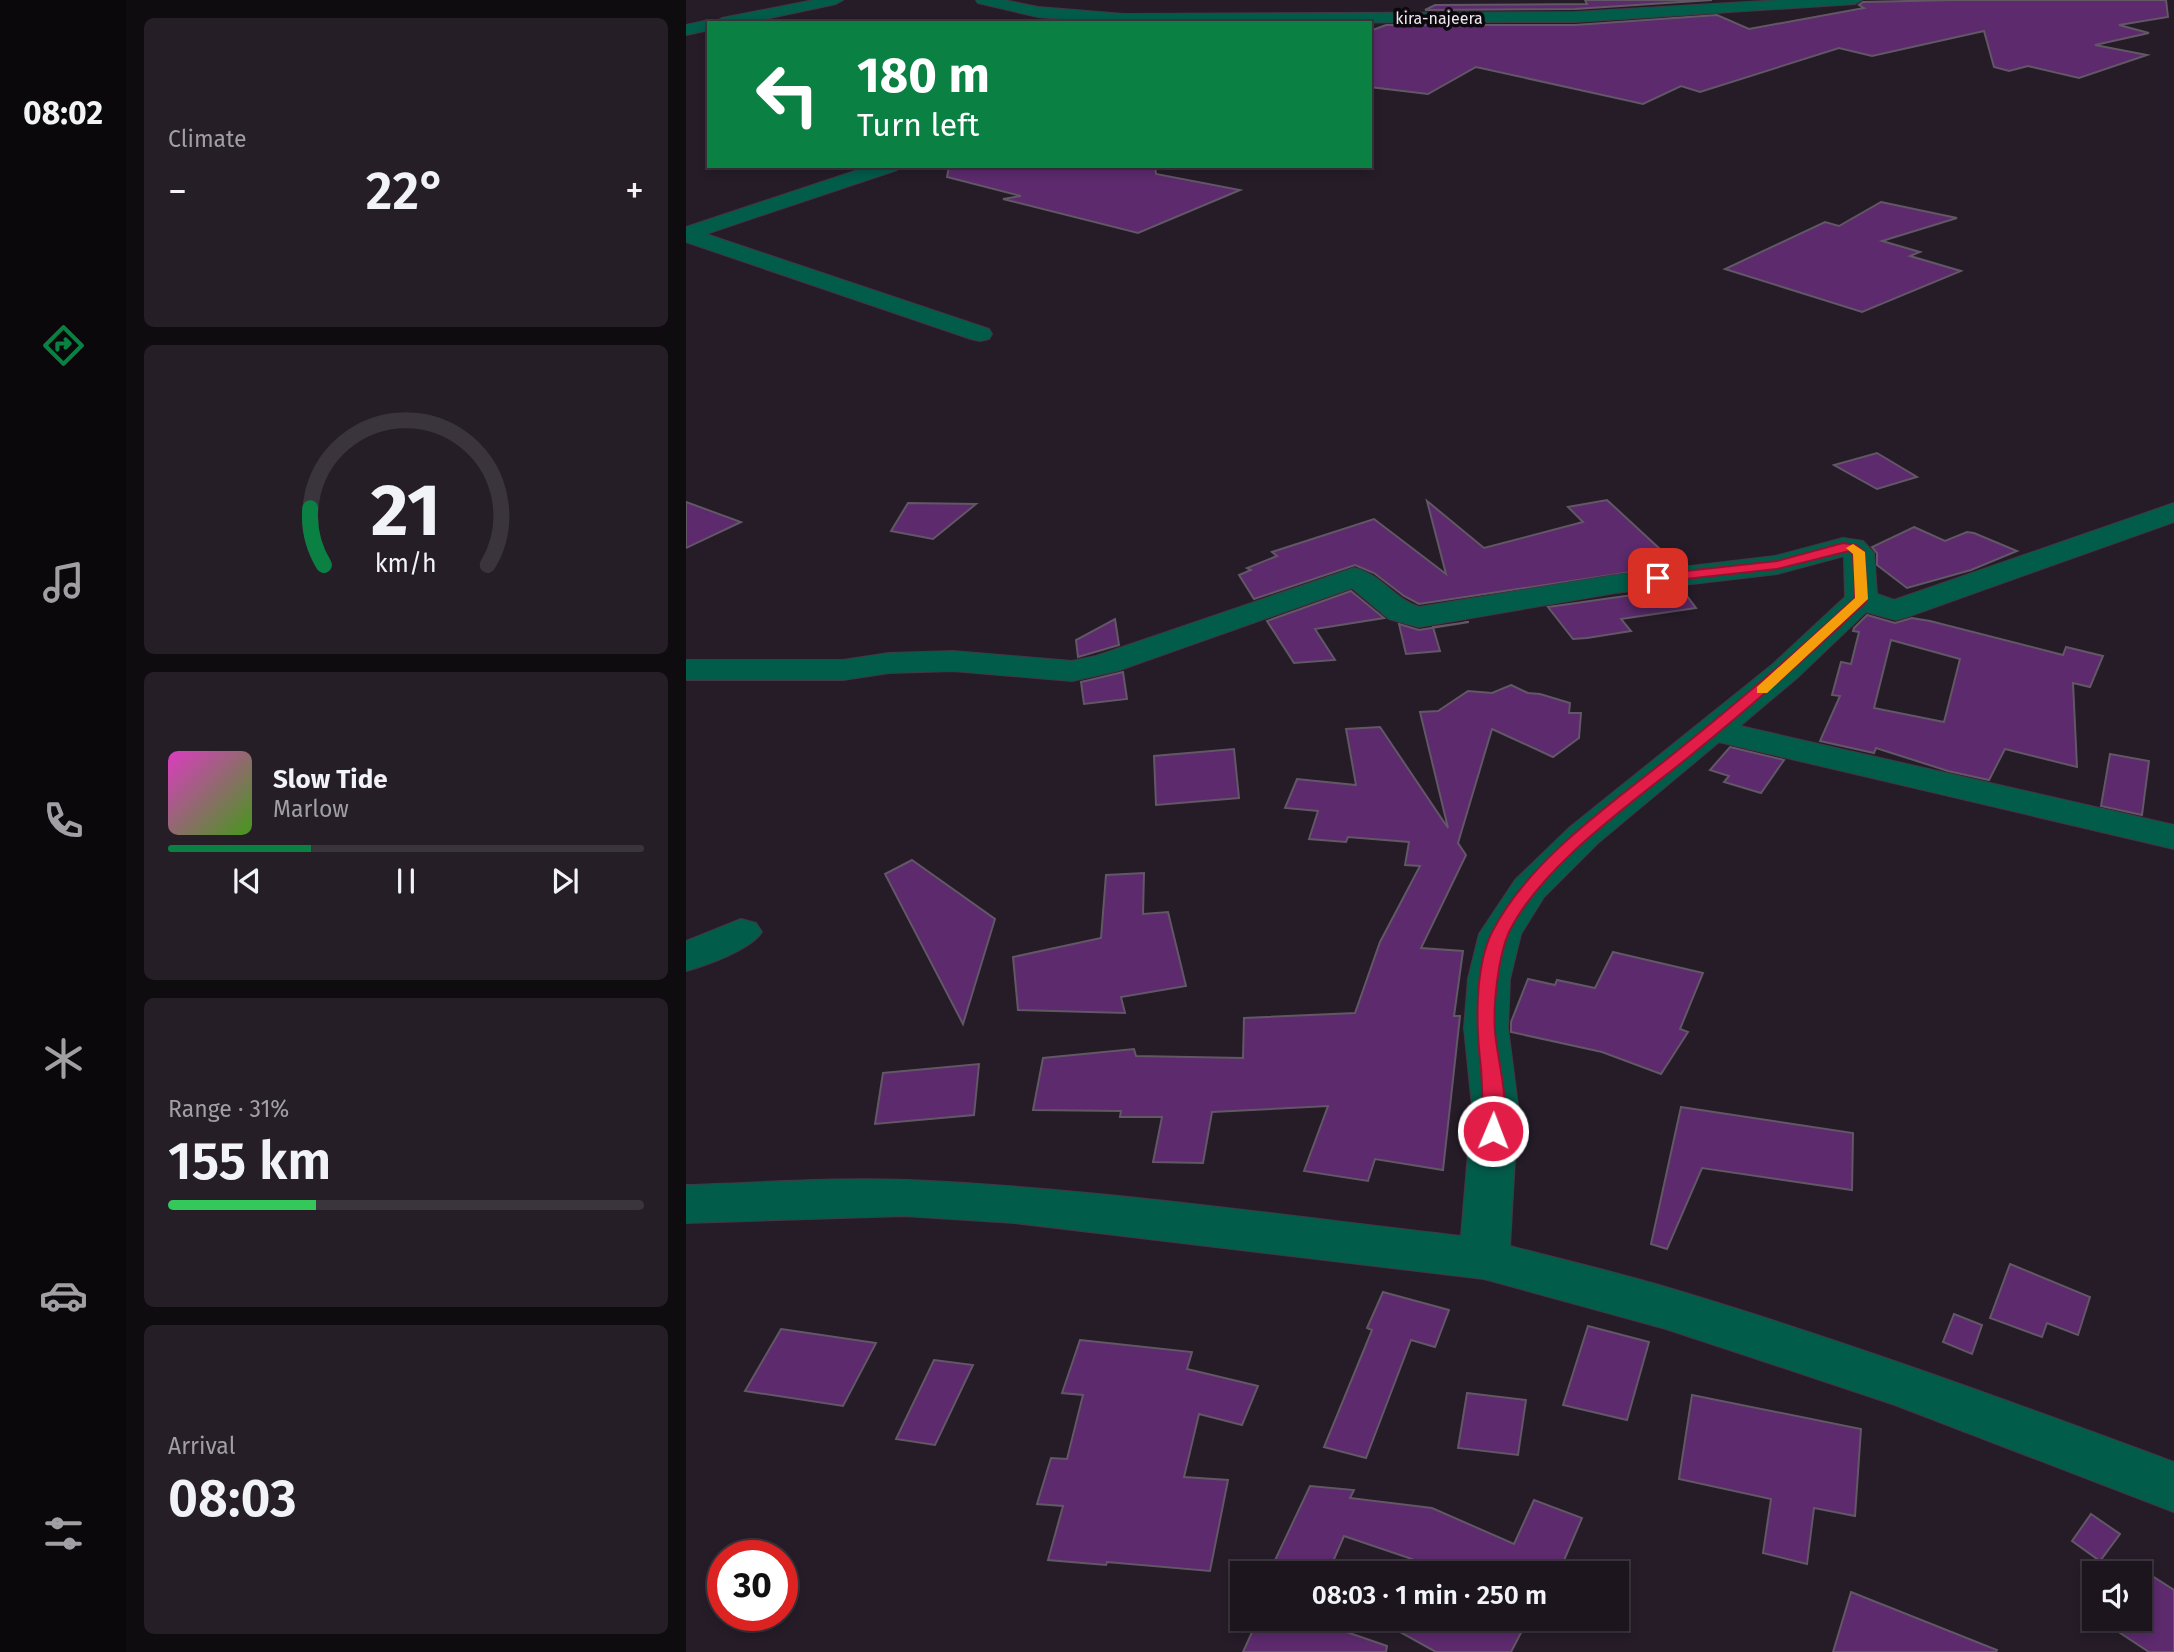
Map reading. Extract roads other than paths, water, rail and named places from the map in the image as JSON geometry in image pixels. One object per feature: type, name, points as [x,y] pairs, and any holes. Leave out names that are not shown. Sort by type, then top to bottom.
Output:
[{"type":"street","points":[[732,21],[836,0]]},
{"type":"street","name":"kira-najeera","points":[[983,0],[1026,10],[1124,19],[1562,17],[1855,0]]},
{"type":"street","points":[[1073,15],[1090,21]]},
{"type":"street","points":[[1116,21],[1124,19]]},
{"type":"street","points":[[686,30],[707,26]]},
{"type":"street","points":[[686,235],[884,168]]},
{"type":"street","points":[[686,235],[980,334]]},
{"type":"street","points":[[1861,599],[1896,610],[2174,513]]},
{"type":"street","points":[[686,670],[843,670],[889,663],[953,661],[1072,671],[1105,664],[1354,577],[1367,583],[1398,612],[1408,617],[1419,617],[1615,584],[1777,565],[1843,547],[1852,547],[1859,552],[1861,599],[1785,671],[1584,835],[1529,889],[1500,934],[1489,979],[1486,1028],[1495,1106],[1485,1259]]},
{"type":"street","points":[[1712,730],[2174,837]]},
{"type":"street","points":[[686,957],[741,932]]},
{"type":"street","points":[[686,1204],[904,1198],[1015,1204],[1485,1259],[1666,1308],[1782,1345],[1913,1389],[2174,1487]]}]
